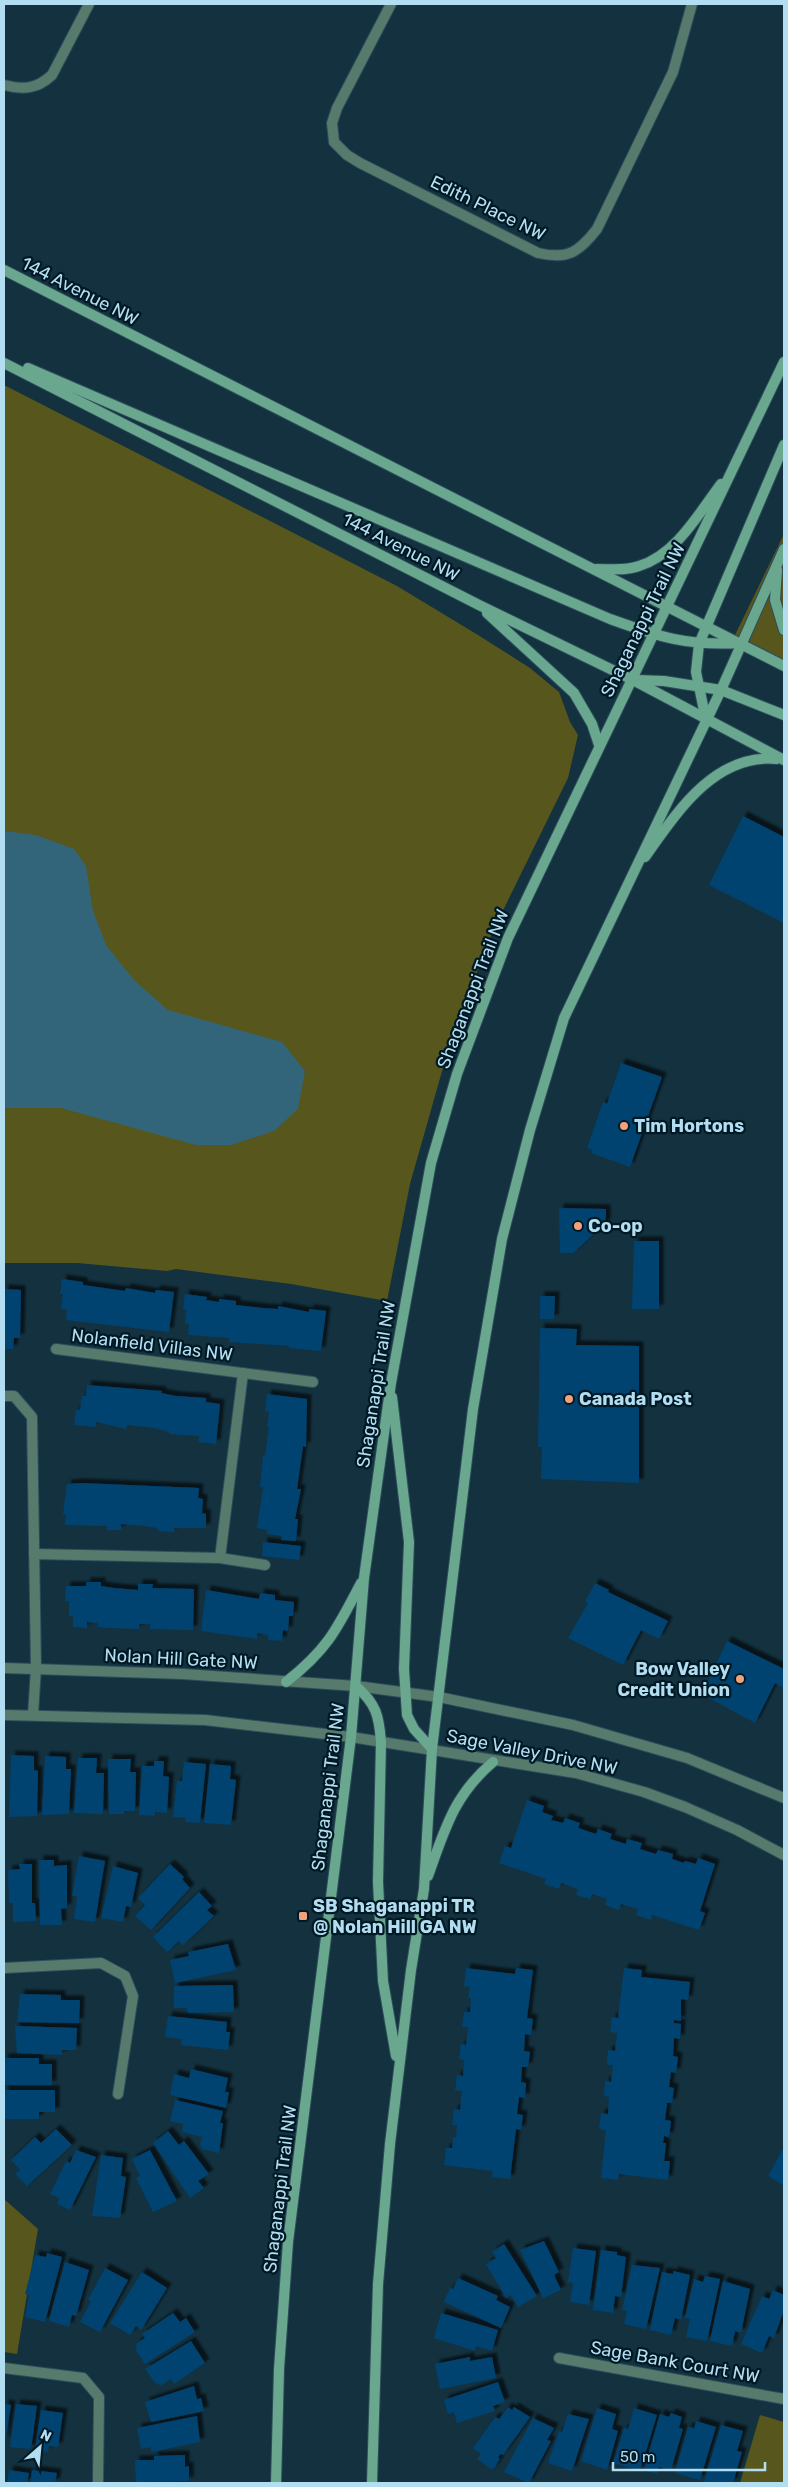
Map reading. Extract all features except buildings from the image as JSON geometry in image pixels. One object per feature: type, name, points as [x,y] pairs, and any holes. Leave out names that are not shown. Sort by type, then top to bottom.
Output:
[{"type":"main road","name":"144 Avenue NW","points":[[4,270],[784,666]]},
{"type":"main road","points":[[4,358],[610,620],[674,641],[699,644],[740,643]]},
{"type":"main road","name":"Shaganappi Trail NW","points":[[276,2483],[279,2370],[288,2242],[356,1686],[364,1578],[391,1383],[431,1163],[456,1074],[508,938],[784,362]]},
{"type":"main road","name":"144 Avenue NW","points":[[4,363],[478,605],[633,680],[784,760]]},
{"type":"main road","points":[[706,720],[696,672],[699,644],[784,445]]},
{"type":"main road","points":[[593,569],[639,566],[659,558],[676,542],[732,470]]},
{"type":"main road","points":[[372,2483],[378,2284],[398,2067],[424,1889],[432,1749],[473,1409],[502,1239],[530,1130],[564,1018],[721,690],[740,643],[784,549]]},
{"type":"main road","points":[[777,565],[775,600],[784,630]]},
{"type":"main road","points":[[478,605],[574,693],[592,724],[599,745]]},
{"type":"main road","points":[[633,680],[698,685],[721,690],[784,715]]},
{"type":"main road","points":[[628,882],[661,834],[694,794],[712,777],[736,765],[755,760],[765,758],[784,760]]},
{"type":"main road","points":[[391,1383],[409,1542],[405,1692],[407,1715],[414,1729],[432,1749]]},
{"type":"main road","points":[[286,1682],[311,1662],[324,1648],[336,1631],[364,1578]]},
{"type":"main road","points":[[356,1686],[371,1699],[380,1719],[378,1882],[382,1981],[398,2067]]},
{"type":"main road","points":[[424,1889],[446,1826],[458,1800],[466,1788],[493,1762]]},
{"type":"street","points":[[4,85],[25,89],[45,82],[52,75],[89,4]]},
{"type":"street","name":"Edith Place NW","points":[[391,4],[337,108],[332,123],[334,142],[347,155],[360,163],[538,253],[557,257],[573,253],[587,242],[597,229],[673,72],[692,4]]},
{"type":"street","name":"Nolanfield Villas NW","points":[[56,1349],[313,1382]]},
{"type":"street","name":"Nolanfield Villas NW","points":[[220,1558],[243,1373]]},
{"type":"street","points":[[4,1396],[14,1396],[32,1417],[36,1668],[33,1716]]},
{"type":"street","points":[[34,1554],[220,1558],[265,1565]]},
{"type":"street","name":"Nolan Hill Gate NW","points":[[4,1668],[184,1674],[356,1686]]},
{"type":"street","name":"Sage Valley Drive NW","points":[[356,1686],[439,1697],[573,1725],[687,1758],[784,1798]]},
{"type":"street","points":[[4,1715],[205,1720],[350,1737]]},
{"type":"street","name":"Sage Valley Drive NW","points":[[350,1737],[432,1749],[493,1762],[576,1773],[644,1792],[737,1830],[784,1855]]},
{"type":"street","points":[[4,1968],[101,1963],[125,1976],[133,1996],[118,2094]]},
{"type":"street","name":"Sage Bank Court NW","points":[[559,2358],[784,2399]]},
{"type":"street","points":[[4,2368],[83,2378],[99,2397],[98,2483]]},
{"type":"shaded area","points":[[4,385],[397,586],[478,635],[530,668],[559,692],[570,722],[578,735],[568,778],[492,933],[452,1036],[410,1184],[387,1301],[291,1284],[176,1269],[167,1271],[77,1263],[4,1263]]},
{"type":"shaded area","points":[[784,534],[784,660],[735,635]]},
{"type":"shaded area","points":[[4,2199],[38,2229],[17,2354],[4,2352]]},
{"type":"shaded area","points":[[760,2415],[784,2422],[784,2483],[740,2483]]},
{"type":"water","points":[[4,831],[36,835],[74,849],[86,866],[93,911],[106,945],[134,980],[168,1010],[282,1042],[305,1071],[298,1109],[274,1131],[231,1145],[196,1145],[61,1108],[4,1108]]},
{"type":"place","name":"Tim Hortons","points":[[624,1126]]},
{"type":"place","name":"Co-op","points":[[578,1226]]},
{"type":"place","name":"Canada Post","points":[[569,1399]]},
{"type":"place","name":"Bow Valley Credit Union","points":[[740,1679]]},
{"type":"place","name":"SB Shaganappi TR @ Nolan Hill GA NW","points":[[303,1916]]}]
